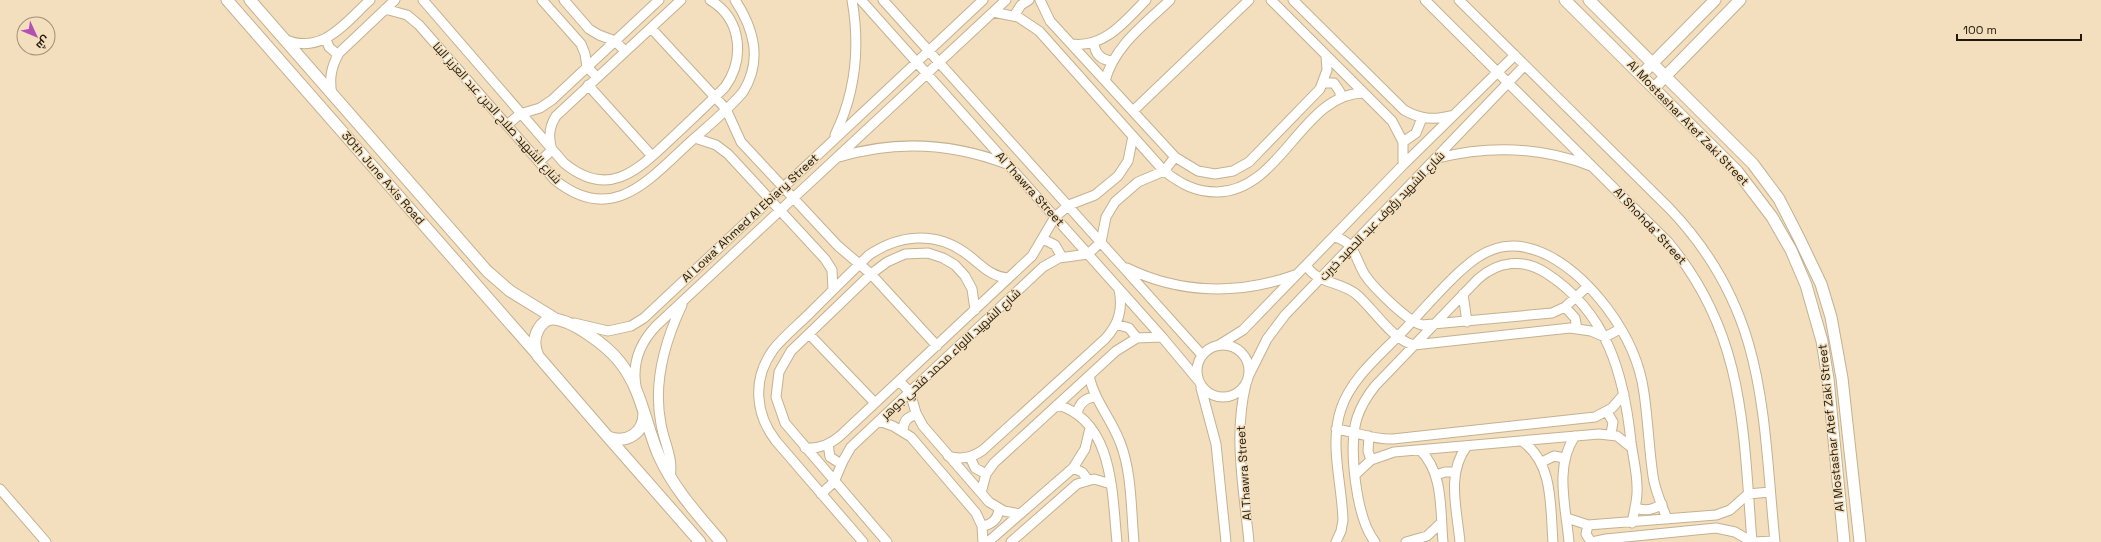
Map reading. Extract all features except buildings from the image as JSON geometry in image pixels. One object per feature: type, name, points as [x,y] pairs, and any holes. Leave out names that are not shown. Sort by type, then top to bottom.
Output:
[{"type":"street","name":"30th June Axis Road","points":[[227,0],[608,437]]},
{"type":"street","points":[[284,39],[305,45],[326,39],[370,0]]},
{"type":"street","points":[[332,95],[330,77],[338,55],[395,0]]},
{"type":"street","name":"شارع الشهيد صلاح الدين عبد العزيز البنا","points":[[423,0],[552,150],[572,169],[580,174],[599,179],[618,178],[632,173],[644,165],[714,98],[730,79],[735,70],[738,50],[735,30],[731,21],[719,7],[710,0]]},
{"type":"street","points":[[542,0],[581,44],[585,54],[587,67],[597,77]]},
{"type":"street","points":[[564,0],[594,32],[615,41],[625,51]]},
{"type":"street","points":[[507,125],[520,114],[534,110],[546,104],[660,0],[670,10]]},
{"type":"street","points":[[539,162],[552,150],[549,136],[552,122],[561,110],[681,0]]},
{"type":"street","name":"شارع الشهيد صلاح الدين عبد العزيز البنا","points":[[385,9],[400,12],[413,19],[539,162],[565,188],[587,197],[599,199],[617,197],[635,191],[654,176],[737,99],[748,84],[752,75],[755,57],[750,27],[735,0]]},
{"type":"street","points":[[832,140],[847,104],[855,66],[856,33],[852,0]]},
{"type":"street","name":"Al Thawra Street","points":[[861,0],[1162,337],[1199,383],[1216,444],[1226,542]]},
{"type":"street","name":"Al Thawra Street","points":[[883,0],[1069,205],[1202,355]]},
{"type":"street","name":"Al Lowa' Ahmed Al Ebiary Street","points":[[566,323],[608,331],[619,330],[638,323],[916,61],[983,0]]},
{"type":"street","name":"Al Lowa' Ahmed Al Ebiary Street","points":[[636,389],[636,363],[645,339],[656,326],[1006,0]]},
{"type":"street","points":[[1014,16],[1021,5],[1029,0]]},
{"type":"street","points":[[1040,0],[1050,21],[1175,157],[1189,168],[1206,173],[1224,173],[1241,167],[1256,156],[1315,95],[1323,83],[1327,70],[1326,56]]},
{"type":"street","points":[[1072,44],[1094,43],[1113,31],[1146,0]]},
{"type":"street","points":[[1105,81],[1112,61],[1125,44],[1170,0]]},
{"type":"street","points":[[1133,111],[1249,0]]},
{"type":"street","points":[[1271,0],[1392,121],[1403,142],[1403,166]]},
{"type":"street","points":[[1293,0],[1404,110],[1422,118],[1437,119],[1454,115]]},
{"type":"street","name":"Al Shohda' Street","points":[[1425,0],[1668,242],[1691,272],[1710,304],[1725,339],[1736,381],[1752,542]]},
{"type":"street","name":"Al Shohda' Street","points":[[1459,0],[1681,220],[1701,245],[1718,271],[1739,313],[1754,358],[1760,389],[1775,542]]},
{"type":"street","name":"Al Mostashar Atef Zaki Street","points":[[1565,0],[1737,171],[1761,201],[1782,233],[1806,285],[1818,322],[1826,361],[1844,542]]},
{"type":"street","name":"Al Mostashar Atef Zaki Street","points":[[1589,0],[1696,105],[1753,164],[1779,199],[1821,284],[1831,317],[1842,378],[1860,542]]},
{"type":"street","points":[[1642,75],[1715,0]]},
{"type":"street","points":[[1654,88],[1740,0]]},
{"type":"street","name":"30th June Axis Road","points":[[254,3],[332,95],[487,271],[510,291],[554,318],[588,334],[605,347],[626,370],[636,389],[644,412]]},
{"type":"street","points":[[993,12],[1014,16],[1025,21],[1039,31],[1164,171],[1178,182],[1198,190],[1222,192],[1247,185],[1267,169],[1325,108],[1340,97],[1364,93]]},
{"type":"street","points":[[650,28],[714,98],[726,109],[741,142],[838,246],[860,263],[871,274],[937,346]]},
{"type":"street","points":[[1682,34],[1695,46]]},
{"type":"street","points":[[326,39],[331,50],[338,55]]},
{"type":"street","points":[[1094,43],[1095,49],[1101,58],[1112,61]]},
{"type":"street","points":[[1623,57],[1635,46]]},
{"type":"street","name":"شارع الشهيد رؤوف عبد الحميد خيرت","points":[[1219,345],[1243,330],[1403,166],[1515,55]]},
{"type":"street","name":"شارع الشهيد رؤوف عبد الحميد خيرت","points":[[1248,377],[1257,356],[1285,315],[1526,65]]},
{"type":"street","points":[[1323,83],[1334,83],[1338,87],[1340,97]]},
{"type":"street","points":[[588,85],[652,156]]},
{"type":"street","points":[[1684,118],[1696,105]]},
{"type":"street","points":[[1403,142],[1416,133],[1422,118]]},
{"type":"street","points":[[1055,217],[1069,205],[1095,195],[1118,176],[1128,161],[1133,136]]},
{"type":"street","points":[[695,138],[716,145],[728,154],[780,210],[829,264],[834,277],[833,290]]},
{"type":"street","points":[[838,157],[881,148],[925,146],[959,150],[1008,164]]},
{"type":"street","points":[[1438,158],[1469,151],[1516,149],[1564,157],[1594,168]]},
{"type":"street","points":[[1088,254],[1101,242],[1106,217],[1115,202],[1138,182],[1164,171],[1175,157]]},
{"type":"street","points":[[644,165],[654,176]]},
{"type":"street","name":"شارع الشهيد اللواء محمد فتحي جوهر","points":[[804,448],[812,448],[828,444],[841,436],[1032,256],[1055,217]]},
{"type":"street","points":[[1334,237],[1344,240],[1352,247],[1366,276],[1412,322],[1422,325],[1552,313],[1565,308],[1588,286]]},
{"type":"street","points":[[863,542],[770,433],[762,416],[758,398],[763,368],[774,349],[860,263],[869,255],[888,244],[910,238],[940,240],[957,247],[989,273],[1008,278]]},
{"type":"street","points":[[1043,239],[1055,245],[1062,257]]},
{"type":"street","points":[[1336,542],[1342,525],[1336,429],[1341,408],[1352,386],[1398,336],[1466,267],[1478,257],[1502,248],[1521,247],[1541,251],[1564,264],[1588,286],[1607,308],[1620,329],[1636,362],[1644,392],[1653,477],[1667,519]]},
{"type":"street","points":[[887,542],[804,448],[781,415],[776,397],[776,384],[779,372],[786,358],[871,274],[887,262],[905,254],[921,252],[936,255],[949,261],[965,276],[972,288],[975,310]]},
{"type":"street","name":"شارع الشهيد اللواء محمد فتحي جوهر","points":[[834,482],[841,464],[851,447],[1043,267],[1062,257],[1088,254]]},
{"type":"street","points":[[1375,542],[1364,522],[1353,456],[1354,431],[1357,418],[1367,396],[1432,325],[1486,272],[1500,265],[1516,263],[1537,267],[1560,282],[1591,316],[1605,337],[1620,373],[1632,448],[1637,487],[1632,523]]},
{"type":"street","points":[[1306,265],[1311,273],[1320,279],[1345,287],[1357,295],[1398,336],[1405,342],[1414,345],[1577,328],[1591,331],[1605,337]]},
{"type":"street","points":[[1122,266],[1164,282],[1209,290],[1254,287],[1298,274]]},
{"type":"street","points":[[948,456],[955,458],[970,457],[984,450],[1105,339],[1116,324],[1121,307],[1119,289]]},
{"type":"street","points":[[1463,294],[1467,322]]},
{"type":"street","points":[[670,478],[671,458],[659,412],[659,386],[666,346],[683,301]]},
{"type":"street","points":[[815,308],[825,319]]},
{"type":"street","points":[[1565,308],[1573,314],[1577,328]]},
{"type":"street","points":[[538,356],[535,345],[536,333],[542,323],[547,319],[554,318]]},
{"type":"street","points":[[1116,324],[1129,328],[1137,338]]},
{"type":"street","points":[[1605,337],[1620,329]]},
{"type":"street","points":[[809,334],[875,403]]},
{"type":"street","points":[[981,494],[986,474],[994,462],[1122,346],[1137,338],[1162,337]]},
{"type":"street","points":[[1219,345],[1231,346],[1241,352],[1248,362],[1248,377],[1244,386],[1235,394],[1223,397],[1211,394],[1199,383],[1196,367],[1206,350],[1219,345]]},
{"type":"street","points":[[1089,376],[1095,397],[1114,429],[1123,450],[1134,542]]},
{"type":"street","name":"Al Thawra Street","points":[[1248,377],[1241,412],[1240,438],[1249,542]]},
{"type":"street","points":[[899,381],[910,392],[917,415],[923,426],[988,502],[999,509],[1020,514]]},
{"type":"street","points":[[1336,429],[1354,431],[1369,436],[1393,440],[1595,417],[1607,412],[1617,404],[1624,394]]},
{"type":"street","points":[[1077,414],[1081,403],[1088,398],[1095,397]]},
{"type":"street","points":[[1057,405],[1077,414],[1090,428],[1103,450],[1110,484],[1117,542]]},
{"type":"street","points":[[644,412],[655,446],[670,478],[689,505],[721,542]]},
{"type":"street","points":[[608,437],[621,440],[634,436],[642,426],[644,412]]},
{"type":"street","points":[[1607,412],[1613,422],[1612,434]]},
{"type":"street","points":[[903,431],[907,419],[917,415]]},
{"type":"street","points":[[879,421],[903,431],[916,443],[972,508],[982,526],[983,542]]},
{"type":"street","points":[[988,542],[1073,468],[1085,449],[1090,428]]},
{"type":"street","points":[[1356,474],[1371,460],[1386,454],[1420,450],[1612,434],[1623,439],[1632,448]]},
{"type":"street","points":[[1369,436],[1367,446],[1371,460]]},
{"type":"street","points":[[1569,542],[1563,476],[1564,458],[1575,436]]},
{"type":"street","points":[[608,437],[700,542]]},
{"type":"street","points":[[784,450],[797,439]]},
{"type":"street","points":[[1522,441],[1534,451],[1542,462],[1547,480],[1553,542]]},
{"type":"street","points":[[828,444],[830,458],[841,464]]},
{"type":"street","points":[[1460,542],[1455,472],[1458,461],[1468,446]]},
{"type":"street","points":[[1420,450],[1428,459],[1436,475],[1443,542]]},
{"type":"street","points":[[1542,462],[1547,458],[1554,456],[1564,458]]},
{"type":"street","points":[[970,457],[975,468],[986,474]]},
{"type":"street","points":[[1073,468],[1082,472],[1088,480]]},
{"type":"street","points":[[1436,475],[1445,472],[1455,472]]},
{"type":"street","points":[[1011,542],[1077,484],[1088,480],[1100,480],[1110,484]]},
{"type":"street","points":[[821,494],[834,482]]},
{"type":"street","points":[[0,489],[46,542]]},
{"type":"street","points":[[1567,518],[1588,525],[1632,523],[1723,513],[1736,506],[1748,494],[1770,492]]},
{"type":"street","points":[[1341,499],[1359,497]]},
{"type":"street","points":[[1635,507],[1643,510],[1651,510],[1662,504]]},
{"type":"street","points":[[982,526],[995,520],[999,509]]},
{"type":"street","points":[[1406,542],[1428,539],[1442,523]]},
{"type":"street","points":[[1588,525],[1586,534],[1592,542],[1606,539],[1716,528],[1735,532],[1752,542],[1775,542]]}]
